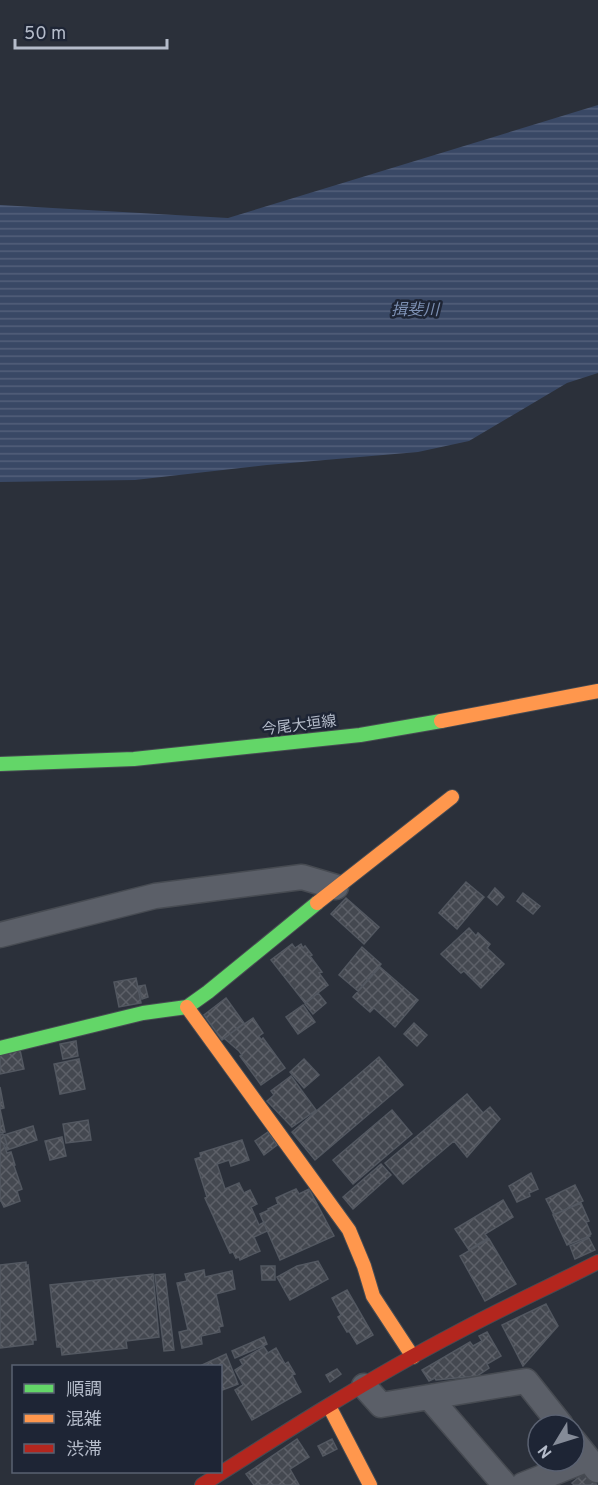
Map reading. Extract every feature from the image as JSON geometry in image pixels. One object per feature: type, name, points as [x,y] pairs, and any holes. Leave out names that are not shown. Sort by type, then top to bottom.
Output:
[{"type":"street","name":"今尾大垣線","points":[[0,764],[134,759],[360,735],[598,691]]},
{"type":"street","points":[[0,1048],[143,1013],[187,1007],[452,797]]},
{"type":"street","points":[[0,935],[155,896],[302,877],[336,887]]},
{"type":"street","points":[[187,1007],[349,1230],[373,1296],[413,1357]]},
{"type":"street","points":[[222,1473],[413,1357],[491,1315],[598,1263]]},
{"type":"street","points":[[364,1386],[381,1405],[526,1381],[551,1413]]},
{"type":"street","points":[[429,1397],[505,1485]]},
{"type":"street","points":[[329,1406],[369,1485]]},
{"type":"street","points":[[523,1485],[587,1458]]},
{"type":"street","points":[[202,1485],[221,1473]]},
{"type":"water","name":"揖斐川","points":[[598,105],[598,373],[567,383],[469,441],[418,452],[267,465],[135,480],[0,482],[0,205],[228,218]]},
{"type":"building","points":[[466,882],[484,897],[457,929],[439,913]]},
{"type":"building","points":[[495,888],[504,897],[497,905],[488,897]]},
{"type":"building","points":[[523,893],[540,906],[533,914],[517,901]]},
{"type":"building","points":[[346,898],[379,927],[364,944],[331,914]]},
{"type":"building","points":[[469,928],[476,936],[478,933],[490,944],[487,948],[504,964],[481,988],[464,971],[461,973],[441,954]]},
{"type":"building","points":[[292,944],[295,948],[301,944],[303,948],[305,946],[328,985],[305,1003],[271,960]]},
{"type":"building","points":[[362,947],[381,964],[358,991],[339,975]]},
{"type":"building","points":[[380,967],[418,1000],[395,1027],[374,1008],[370,1012],[353,997]]},
{"type":"building","points":[[136,978],[141,1003],[119,1007],[114,982]]},
{"type":"building","points":[[145,985],[148,997],[142,999],[139,986]]},
{"type":"building","points":[[318,993],[326,1003],[313,1014],[305,1004]]},
{"type":"building","points":[[226,998],[244,1023],[222,1040],[204,1015]]},
{"type":"building","points":[[303,1005],[315,1022],[298,1034],[286,1017]]},
{"type":"building","points":[[253,1018],[263,1033],[259,1036],[261,1040],[263,1038],[285,1068],[261,1085],[240,1056],[242,1055],[239,1051],[224,1038]]},
{"type":"building","points":[[414,1023],[427,1035],[417,1046],[404,1034]]},
{"type":"building","points":[[76,1041],[78,1056],[63,1059],[60,1044]]},
{"type":"building","points":[[20,1050],[24,1069],[0,1074],[0,1054]]},
{"type":"building","points":[[379,1057],[403,1085],[315,1160],[292,1132]]},
{"type":"building","points":[[79,1059],[85,1089],[60,1094],[54,1064]]},
{"type":"building","points":[[304,1059],[319,1075],[304,1088],[290,1072]]},
{"type":"building","points":[[291,1076],[316,1110],[292,1127],[267,1101],[274,1095],[271,1091]]},
{"type":"building","points":[[0,1087],[4,1108],[0,1109]]},
{"type":"building","points":[[467,1094],[483,1113],[490,1107],[500,1119],[467,1157],[454,1141],[403,1184],[385,1163]]},
{"type":"building","points":[[0,1109],[5,1132],[0,1133]]},
{"type":"building","points":[[392,1110],[412,1134],[353,1184],[333,1160]]},
{"type":"building","points":[[88,1120],[91,1140],[66,1143],[63,1124]]},
{"type":"building","points":[[33,1126],[37,1140],[7,1150],[4,1135]]},
{"type":"building","points":[[268,1132],[277,1145],[264,1155],[255,1141]]},
{"type":"building","points":[[3,1134],[7,1144],[4,1145],[7,1153],[11,1152],[22,1189],[17,1191],[20,1201],[4,1207],[0,1201],[0,1135]]},
{"type":"building","points":[[62,1137],[66,1156],[50,1160],[45,1141]]},
{"type":"building","points":[[242,1140],[249,1160],[231,1166],[229,1160],[217,1164],[225,1189],[239,1183],[244,1193],[250,1190],[257,1204],[251,1207],[259,1225],[264,1222],[267,1231],[254,1237],[260,1251],[240,1260],[233,1252],[230,1253],[205,1198],[207,1197],[195,1159],[201,1157],[200,1153]]},
{"type":"building","points":[[381,1164],[391,1175],[353,1209],[343,1197]]},
{"type":"building","points":[[531,1173],[538,1189],[517,1202],[509,1186]]},
{"type":"building","points":[[575,1185],[583,1201],[554,1215],[546,1199]]},
{"type":"building","points":[[296,1189],[299,1194],[309,1189],[334,1236],[280,1260],[260,1214],[278,1204],[276,1198]]},
{"type":"building","points":[[503,1200],[513,1217],[485,1234],[488,1238],[469,1250],[455,1229]]},
{"type":"building","points":[[581,1203],[589,1221],[586,1222],[591,1234],[567,1245],[553,1215]]},
{"type":"building","points":[[589,1238],[595,1250],[575,1259],[570,1246]]},
{"type":"building","points":[[489,1239],[516,1284],[485,1301],[460,1256]]},
{"type":"building","points":[[318,1261],[328,1279],[290,1300],[277,1277],[297,1266]]},
{"type":"building","points":[[26,1262],[36,1340],[33,1340],[33,1344],[0,1348],[0,1265]]},
{"type":"building","points":[[261,1266],[275,1266],[275,1280],[262,1280]]},
{"type":"building","points":[[204,1270],[205,1277],[232,1271],[235,1289],[216,1294],[223,1326],[219,1327],[220,1332],[201,1336],[202,1344],[182,1348],[179,1332],[188,1330],[177,1283],[187,1281],[185,1274]]},
{"type":"building","points":[[153,1274],[159,1337],[126,1341],[127,1348],[62,1355],[61,1347],[57,1347],[50,1285]]},
{"type":"building","points":[[165,1274],[174,1350],[164,1351],[155,1275]]},
{"type":"building","points":[[347,1290],[373,1335],[357,1344],[338,1317],[341,1315],[332,1298]]},
{"type":"building","points":[[546,1304],[558,1326],[523,1366],[502,1325]]},
{"type":"building","points":[[487,1332],[501,1356],[487,1364],[489,1368],[477,1376],[436,1380],[435,1378],[429,1381],[422,1370],[470,1342],[473,1346],[482,1341],[479,1336]]},
{"type":"building","points":[[264,1337],[267,1344],[235,1358],[232,1351]]},
{"type":"building","points":[[264,1347],[268,1353],[276,1348],[285,1364],[288,1362],[301,1392],[252,1420],[235,1390],[243,1385],[235,1370],[243,1365],[240,1360]]},
{"type":"building","points":[[226,1354],[238,1384],[222,1390],[222,1365],[202,1365]]},
{"type":"building","points":[[337,1369],[341,1374],[330,1382],[326,1375]]},
{"type":"building","points":[[297,1439],[309,1457],[290,1469],[299,1485],[254,1485],[246,1474]]},
{"type":"building","points":[[332,1439],[337,1449],[323,1456],[318,1446]]},
{"type":"building","points":[[586,1471],[597,1485],[574,1485],[572,1483]]},
{"type":"traffic: fast","points":[[0,764],[134,759],[360,735],[441,721]]},
{"type":"traffic: fast","points":[[0,1048],[143,1013],[187,1007],[317,903]]},
{"type":"traffic: slow","points":[[441,721],[598,691]]},
{"type":"traffic: slow","points":[[317,903],[452,797]]},
{"type":"traffic: slow","points":[[187,1007],[349,1230],[373,1296],[413,1357]]},
{"type":"traffic: slow","points":[[329,1406],[370,1485]]},
{"type":"traffic: jam","points":[[222,1472],[391,1369],[473,1324],[598,1262]]},
{"type":"traffic: jam","points":[[202,1485],[221,1473]]}]
